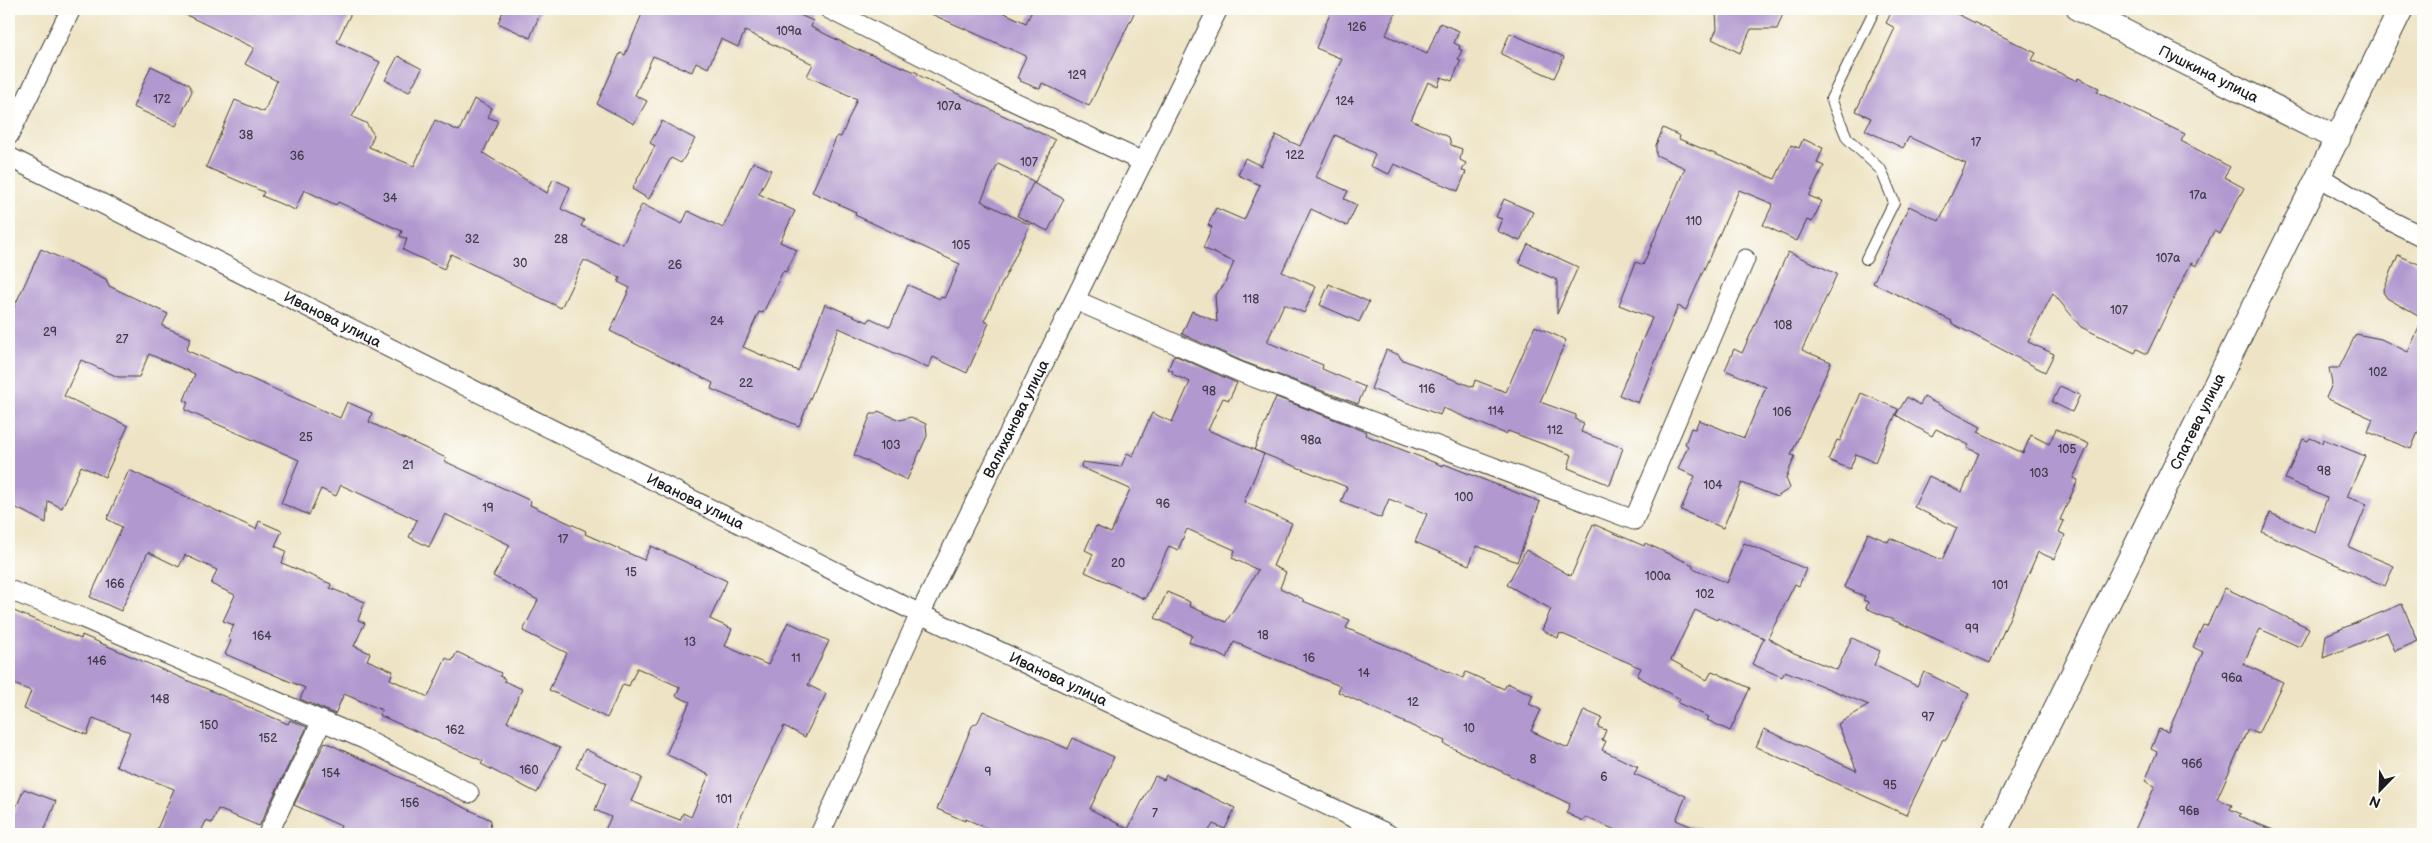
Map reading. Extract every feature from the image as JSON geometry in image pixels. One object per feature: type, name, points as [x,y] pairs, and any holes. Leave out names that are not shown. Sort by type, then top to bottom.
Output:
[{"type":"street","points":[[9,135],[71,9]]},
{"type":"street","points":[[828,9],[989,90],[1144,162]]},
{"type":"street","name":"Валиханова улица","points":[[820,834],[920,614],[1218,9]]},
{"type":"street","name":"Пушкина улица","points":[[2078,9],[2338,139]]},
{"type":"street","name":"Спатева улица","points":[[1994,834],[2402,9]]},
{"type":"street","name":"Иванова улица","points":[[9,157],[920,614],[1388,834]]},
{"type":"street","points":[[2320,177],[2391,221],[2423,237]]},
{"type":"street","points":[[1076,300],[1240,372],[1634,520],[1745,259]]},
{"type":"street","points":[[9,590],[83,618],[364,739],[469,793]]},
{"type":"street","points":[[268,834],[322,721]]},
{"type":"lane","points":[[1866,259],[1894,202],[1881,170],[1846,138],[1831,99],[1875,9]]},
{"type":"building","points":[[174,9],[353,9],[337,42],[380,62],[352,117],[366,123],[374,135],[369,147],[414,166],[435,120],[459,131],[474,99],[492,108],[488,117],[498,121],[483,153],[547,193],[553,179],[570,187],[561,209],[584,220],[581,226],[623,244],[642,204],[682,224],[688,211],[723,228],[753,162],[771,170],[759,194],[795,211],[780,242],[797,250],[786,272],[783,271],[763,313],[759,312],[743,347],[798,371],[825,304],[868,322],[870,318],[890,327],[908,285],[940,299],[941,297],[944,298],[960,264],[855,215],[856,212],[812,192],[837,136],[841,137],[857,99],[807,76],[813,64],[745,31],[738,47],[721,39],[708,68],[696,62],[692,72],[653,56],[635,95],[647,101],[634,124],[597,104],[620,53],[625,55],[644,9],[787,9],[813,21],[811,27],[854,48],[918,73],[918,75],[1055,140],[1035,182],[998,164],[981,201],[1030,225],[984,321],[989,323],[967,373],[933,357],[928,368],[839,328],[799,426],[711,389],[713,383],[610,331],[630,288],[618,282],[620,278],[584,260],[561,308],[451,254],[444,269],[403,250],[407,239],[400,236],[402,231],[338,202],[336,205],[304,190],[295,210],[262,196],[264,192],[206,167],[235,100],[264,112],[277,81],[245,64],[254,48]]},
{"type":"building","points":[[504,9],[542,9],[530,38],[498,23]]},
{"type":"building","points":[[920,9],[996,9],[1026,23],[1033,9],[1136,9],[1089,106],[1042,83],[1040,89],[1020,81],[1021,79],[1017,78],[1026,56]]},
{"type":"building","points":[[1332,9],[1397,9],[1386,35],[1427,54],[1440,23],[1459,31],[1454,43],[1460,46],[1459,49],[1462,50],[1458,59],[1461,60],[1452,81],[1441,77],[1438,86],[1428,82],[1411,120],[1449,137],[1451,145],[1462,149],[1460,160],[1466,163],[1462,171],[1466,172],[1458,191],[1394,164],[1389,174],[1370,166],[1375,155],[1374,153],[1335,135],[1316,177],[1348,191],[1344,199],[1357,205],[1347,226],[1311,209],[1282,272],[1316,287],[1304,313],[1284,304],[1267,342],[1323,365],[1322,369],[1365,387],[1358,404],[1244,362],[1182,334],[1192,311],[1217,322],[1215,295],[1224,285],[1234,262],[1203,248],[1212,227],[1208,225],[1216,208],[1244,220],[1260,185],[1238,175],[1245,158],[1261,166],[1276,135],[1300,146],[1342,59],[1316,48]]},
{"type":"building","points":[[1727,9],[1736,11],[1784,11],[1777,29],[1751,29],[1740,53],[1712,39],[1717,29],[1716,12],[1726,12]]},
{"type":"building","points":[[1893,9],[1947,9],[2036,53],[2032,60],[2077,81],[2078,78],[2099,88],[2097,92],[2185,134],[2181,141],[2230,167],[2224,177],[2244,188],[2219,234],[2214,231],[2196,266],[2191,263],[2147,354],[2137,349],[2135,353],[2081,327],[2053,293],[2028,342],[2054,354],[2045,372],[1951,323],[1952,321],[1873,283],[1909,206],[1939,221],[1966,164],[1909,137],[1903,148],[1865,130],[1871,118],[1856,111],[1895,28],[1886,23]]},
{"type":"building","points":[[1510,33],[1564,57],[1554,78],[1501,54]]},
{"type":"building","points":[[398,56],[422,69],[409,92],[385,80]]},
{"type":"building","points":[[151,66],[189,84],[192,91],[176,126],[133,107]]},
{"type":"building","points":[[662,121],[695,139],[681,163],[671,158],[649,199],[632,189],[655,146],[650,143]]},
{"type":"building","points":[[1663,128],[1680,136],[1679,139],[1775,179],[1791,145],[1799,148],[1803,139],[1823,148],[1817,163],[1824,166],[1809,196],[1822,201],[1812,222],[1807,220],[1797,241],[1763,225],[1773,204],[1739,190],[1686,310],[1678,306],[1638,403],[1619,395],[1652,318],[1619,305],[1636,262],[1643,265],[1685,168],[1656,155],[1656,145]]},
{"type":"building","points":[[1033,183],[1064,199],[1048,231],[1017,216]]},
{"type":"building","points":[[1504,199],[1533,212],[1520,241],[1497,231],[1502,219],[1496,217]]},
{"type":"building","points":[[1528,244],[1578,267],[1557,314],[1557,280],[1519,263]]},
{"type":"building","points":[[41,249],[106,279],[109,286],[168,314],[162,326],[191,338],[186,350],[340,418],[347,402],[372,413],[369,422],[446,458],[444,461],[531,501],[530,505],[586,531],[585,534],[644,560],[651,546],[727,581],[710,619],[732,629],[725,646],[768,665],[788,622],[829,641],[808,685],[826,694],[805,737],[784,726],[733,834],[603,834],[611,817],[595,810],[606,783],[576,768],[585,749],[642,778],[631,801],[680,820],[683,813],[691,817],[709,775],[666,754],[690,702],[676,696],[680,687],[637,668],[629,686],[623,684],[607,718],[549,690],[567,653],[523,631],[538,600],[493,576],[510,545],[445,514],[429,547],[409,537],[417,520],[341,485],[336,496],[321,489],[309,515],[281,503],[299,460],[185,410],[188,402],[184,400],[195,374],[149,354],[139,377],[118,377],[81,360],[64,396],[128,426],[105,477],[81,466],[62,508],[48,501],[46,523],[9,504],[9,318]]},
{"type":"building","points":[[1788,252],[1837,274],[1802,350],[1831,362],[1791,455],[1795,456],[1786,478],[1790,488],[1777,497],[1742,483],[1723,528],[1681,510],[1695,476],[1678,469],[1688,446],[1685,444],[1691,428],[1695,429],[1699,420],[1744,438],[1766,387],[1725,370],[1734,349],[1742,353]]},
{"type":"building","points":[[2398,255],[2423,266],[2423,319],[2387,298],[2383,292]]},
{"type":"building","points":[[1329,284],[1369,302],[1359,322],[1320,305]]},
{"type":"building","points":[[2423,319],[2423,420],[2411,449],[2368,432],[2373,419],[2326,398],[2332,384],[2329,368],[2339,368],[2356,334],[2381,339],[2408,352]]},
{"type":"building","points":[[1535,326],[1566,340],[1540,402],[1576,415],[1576,420],[1584,423],[1581,432],[1623,448],[1610,485],[1568,468],[1572,455],[1508,431],[1506,434],[1443,408],[1440,415],[1371,389],[1386,350],[1399,355],[1401,359],[1408,362],[1473,387],[1475,380],[1506,392]]},
{"type":"building","points":[[1174,355],[1237,383],[1229,400],[1223,398],[1208,430],[1264,454],[1244,502],[1292,523],[1273,566],[1286,572],[1280,588],[1303,599],[1303,601],[1350,620],[1346,628],[1463,678],[1466,672],[1504,689],[1507,683],[1533,695],[1529,704],[1541,710],[1531,731],[1568,748],[1584,710],[1602,718],[1598,727],[1606,730],[1602,740],[1606,741],[1602,750],[1638,767],[1634,774],[1686,796],[1676,820],[1709,834],[1625,834],[1585,817],[1583,821],[1566,813],[1570,804],[1444,744],[1445,741],[1338,692],[1340,686],[1234,642],[1227,658],[1189,642],[1192,635],[1155,618],[1167,592],[1190,602],[1189,606],[1226,622],[1258,570],[1232,558],[1235,550],[1187,529],[1178,550],[1169,546],[1145,599],[1085,572],[1093,554],[1085,550],[1096,526],[1111,533],[1130,489],[1081,467],[1082,462],[1121,467],[1127,453],[1133,456],[1152,413],[1172,422],[1190,382],[1172,374],[1173,371],[1168,369]]},
{"type":"building","points":[[2060,386],[2080,395],[2072,412],[2052,402]]},
{"type":"building","points":[[1861,393],[1898,409],[1875,462],[1856,454],[1850,469],[1828,460],[1837,440],[1840,441]]},
{"type":"building","points":[[1276,397],[1366,432],[1365,435],[1540,502],[1517,562],[1477,546],[1469,565],[1415,542],[1427,514],[1389,499],[1381,518],[1341,502],[1347,487],[1254,450]]},
{"type":"building","points":[[1907,397],[1920,405],[1924,397],[1981,427],[1978,432],[2023,453],[2031,435],[2049,444],[2056,429],[2089,444],[2073,478],[2078,480],[2060,520],[2064,521],[2059,532],[2065,535],[2054,559],[2038,552],[1990,663],[1866,608],[1868,602],[1863,600],[1865,597],[1844,587],[1868,533],[1888,542],[1890,538],[1942,560],[1957,528],[1914,507],[1929,476],[1962,492],[1979,453],[1967,448],[1969,445],[1936,429],[1932,436],[1896,415]]},
{"type":"building","points":[[878,411],[900,420],[911,417],[926,424],[927,436],[907,480],[854,455],[871,414],[876,414]]},
{"type":"building","points":[[2310,438],[2322,443],[2323,439],[2365,456],[2347,497],[2367,504],[2349,547],[2394,566],[2385,586],[2262,532],[2270,513],[2315,532],[2327,498],[2285,479],[2303,439],[2308,441]]},
{"type":"building","points":[[129,470],[256,529],[259,521],[282,531],[275,546],[286,551],[282,563],[331,584],[330,588],[365,602],[358,620],[365,623],[354,646],[370,653],[367,660],[393,671],[390,679],[428,697],[446,658],[452,661],[457,652],[501,673],[500,676],[505,679],[504,681],[522,689],[507,722],[560,748],[537,793],[481,764],[483,761],[379,715],[382,710],[344,694],[335,714],[300,699],[305,688],[225,654],[231,641],[228,638],[234,625],[223,621],[235,595],[211,584],[217,570],[185,555],[179,567],[148,552],[121,611],[90,597],[122,527],[107,519]]},
{"type":"building","points":[[1593,524],[1644,546],[1645,543],[1727,583],[1744,543],[1806,569],[1799,586],[1795,584],[1768,638],[1794,653],[1837,670],[1852,638],[1880,651],[1874,665],[1917,686],[1924,672],[1969,694],[1946,740],[1943,739],[1906,815],[1756,747],[1764,729],[1857,771],[1838,724],[1869,705],[1785,671],[1782,677],[1752,664],[1764,638],[1695,610],[1671,660],[1707,680],[1712,671],[1750,688],[1730,731],[1707,720],[1709,717],[1678,703],[1680,699],[1637,676],[1641,668],[1560,633],[1558,638],[1542,630],[1551,609],[1507,585],[1526,550],[1571,576]]},
{"type":"building","points":[[2225,588],[2309,628],[2300,647],[2260,629],[2243,664],[2283,682],[2258,734],[2248,729],[2217,799],[2232,805],[2230,809],[2241,814],[2239,816],[2283,834],[2133,834],[2155,786],[2145,781],[2157,752],[2151,749],[2159,729],[2168,732],[2203,652],[2193,647],[2203,625],[2207,626]]},
{"type":"building","points":[[2402,604],[2418,641],[2395,651],[2387,632],[2323,658],[2326,635]]},
{"type":"building","points":[[9,609],[81,639],[82,635],[288,724],[290,720],[307,727],[259,826],[218,809],[212,823],[206,821],[200,834],[155,834],[174,789],[116,766],[130,732],[93,718],[87,735],[24,709],[31,691],[9,682]]},
{"type":"building","points":[[983,711],[1068,749],[1073,738],[1114,757],[1090,809],[1128,829],[1155,776],[1164,780],[1166,775],[1235,808],[1225,829],[1213,824],[1207,834],[1001,834],[966,819],[965,821],[937,809],[972,726],[978,722]]},
{"type":"building","points":[[325,742],[491,820],[489,834],[338,834],[341,826],[294,805]]},
{"type":"building","points":[[24,789],[56,801],[43,834],[9,834],[9,824]]}]
